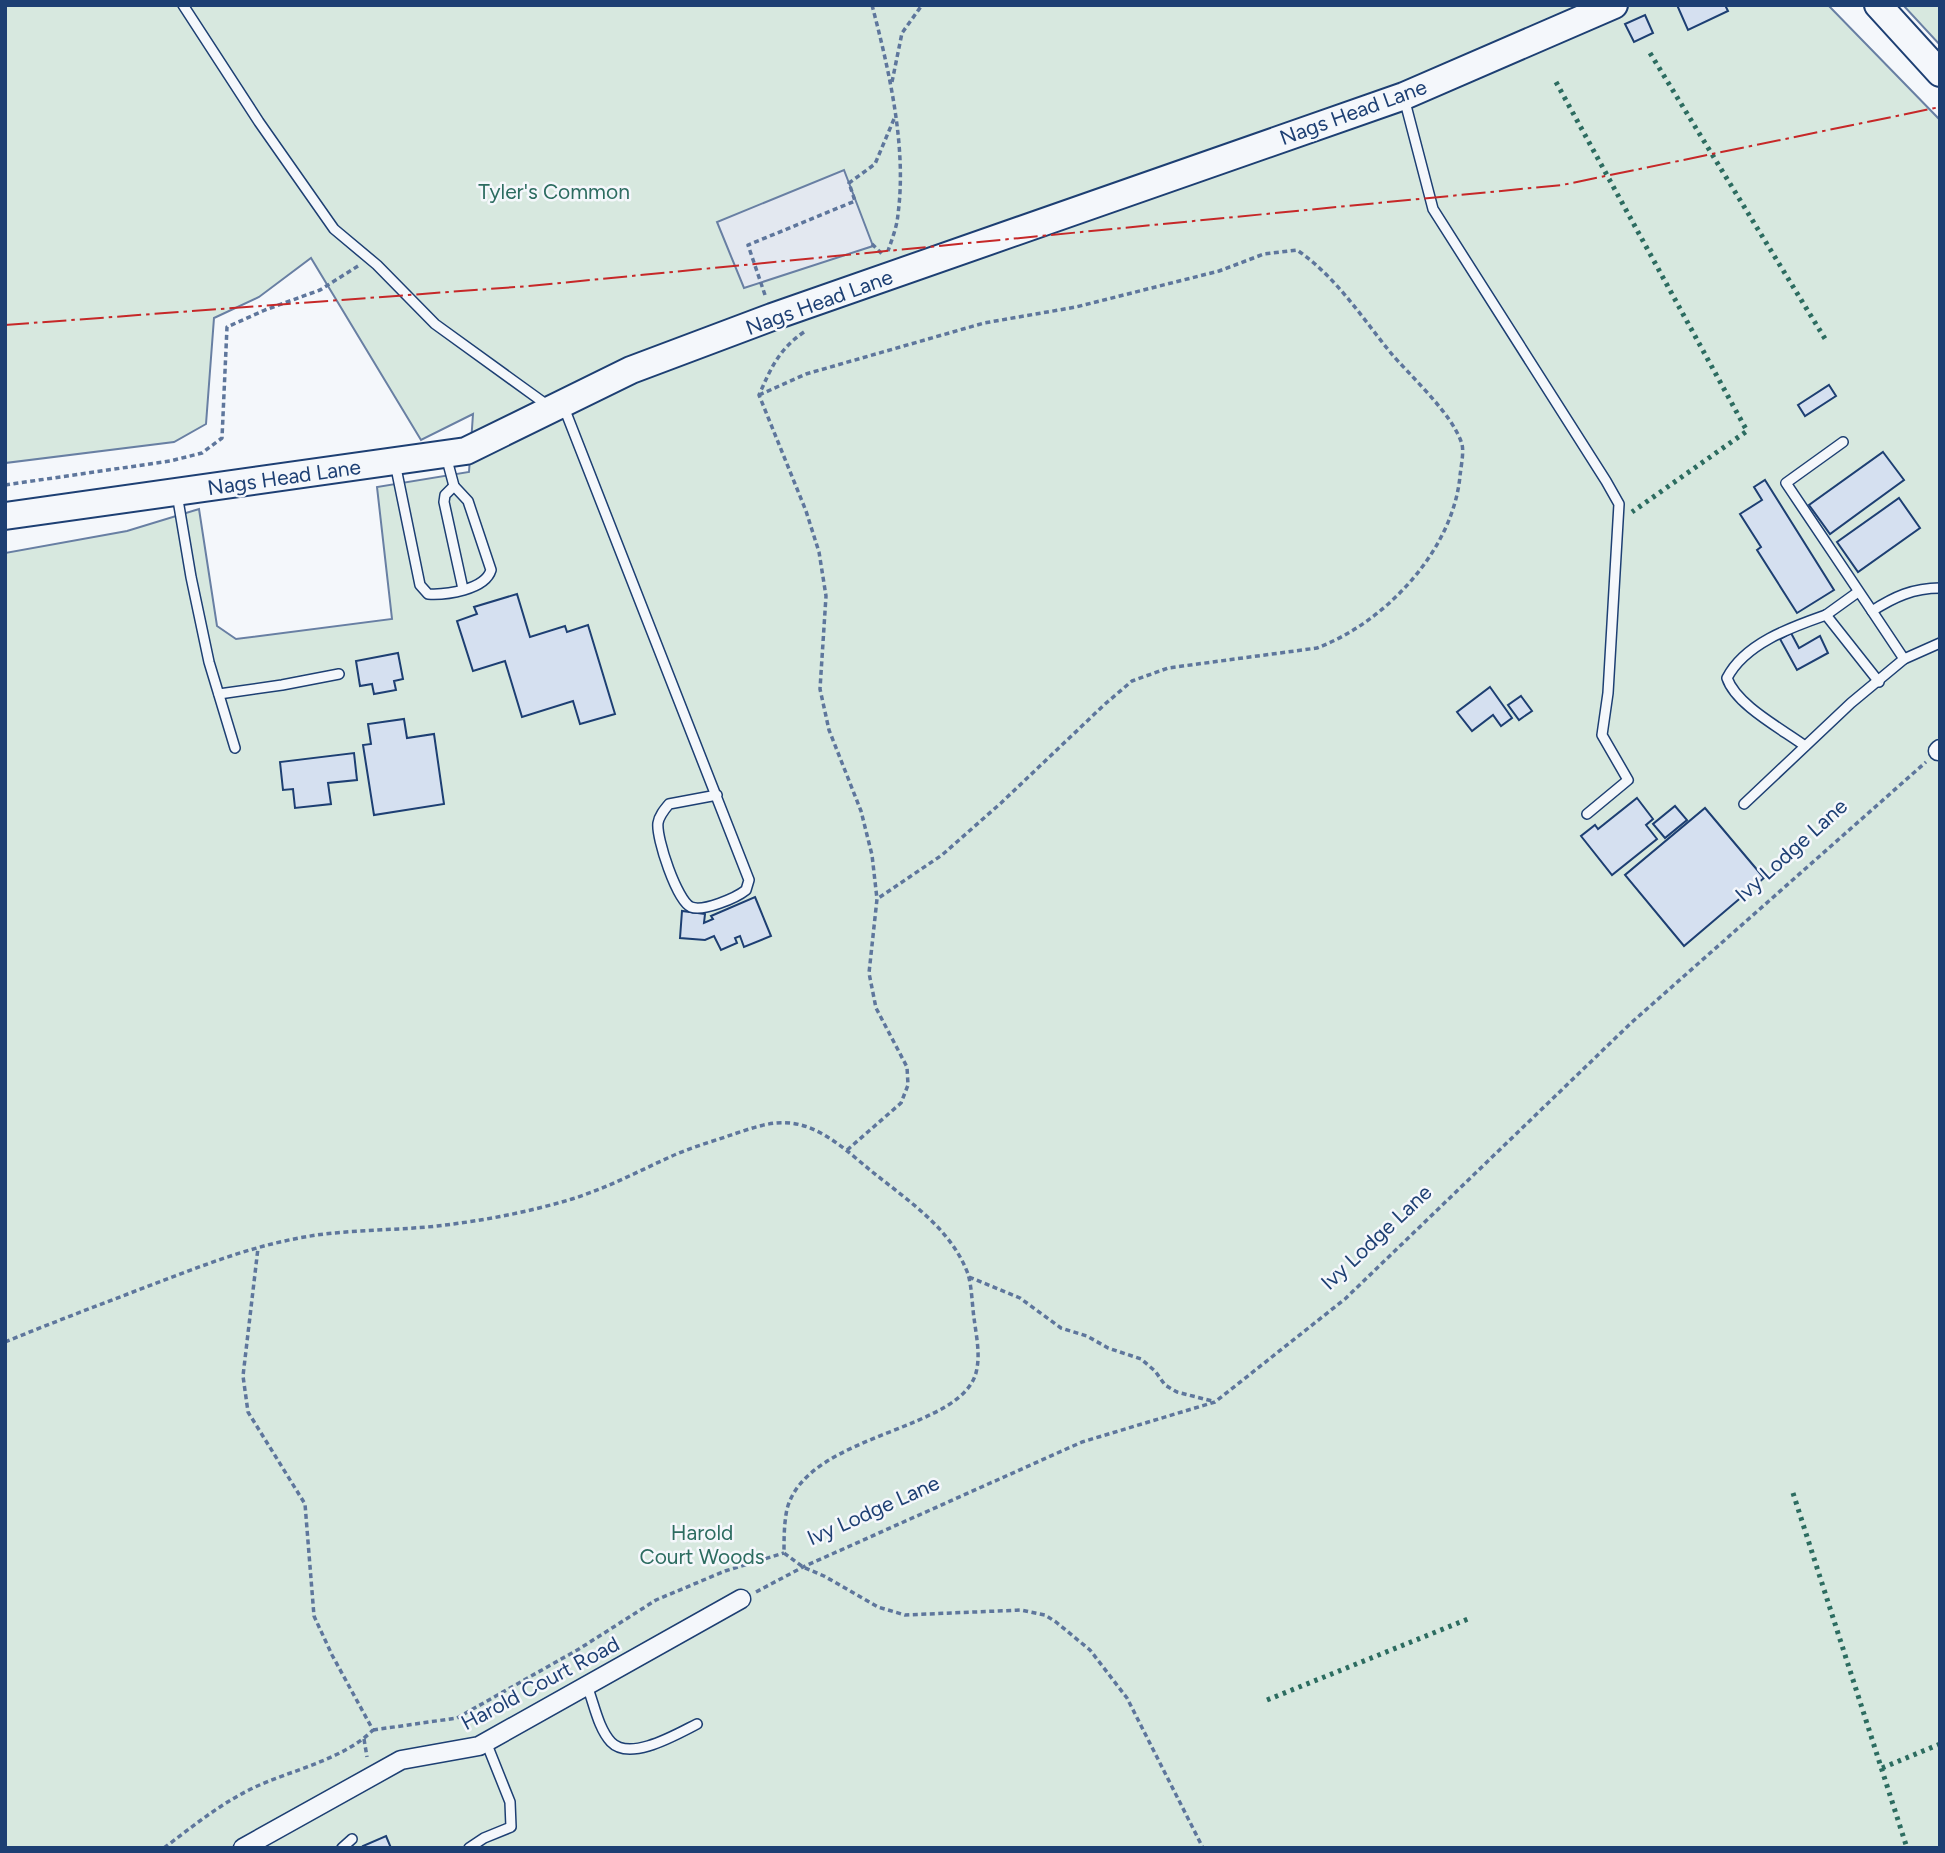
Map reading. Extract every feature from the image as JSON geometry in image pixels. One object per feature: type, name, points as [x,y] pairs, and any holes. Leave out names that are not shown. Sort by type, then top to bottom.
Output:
[{"type":"street","name":"Nags Head Lane","points":[[5,516],[466,451],[631,370],[772,317],[1404,96],[1614,5]]},
{"type":"street","points":[[1878,5],[1940,74]]},
{"type":"street","name":"Harold Court Road","points":[[243,1848],[401,1760],[479,1746],[741,1599]]},
{"type":"lane","points":[[183,5],[259,122],[334,229],[370,258],[435,324],[557,406],[717,795],[750,883],[746,890],[737,896],[696,908],[683,902],[678,893],[659,835],[659,820],[669,804],[717,795]]},
{"type":"lane","points":[[1404,96],[1433,209],[1619,504],[1608,693],[1602,735],[1628,780],[1587,814]]},
{"type":"lane","points":[[1843,442],[1786,483],[1904,659]]},
{"type":"lane","points":[[395,461],[420,585],[428,594],[463,589],[484,582],[491,570],[468,501],[454,486],[446,454]]},
{"type":"lane","points":[[454,486],[445,495],[444,502],[463,589]]},
{"type":"lane","points":[[177,492],[191,577],[235,748]]},
{"type":"lane","points":[[1872,611],[1894,597],[1920,588],[1940,588]]},
{"type":"lane","points":[[1805,746],[1738,696],[1730,688],[1727,678],[1730,671],[1752,651],[1779,631],[1826,615],[1858,592]]},
{"type":"lane","points":[[1826,615],[1879,682]]},
{"type":"lane","points":[[1744,804],[1851,703],[1904,659],[1940,643]]},
{"type":"lane","points":[[219,694],[339,674]]},
{"type":"lane","points":[[587,1686],[605,1732],[618,1748],[653,1746],[697,1724]]},
{"type":"lane","points":[[469,1848],[485,1843],[511,1827],[510,1802],[486,1742]]},
{"type":"lane","points":[[342,1848],[352,1839]]},
{"type":"path","points":[[872,5],[892,84],[900,183],[898,216],[886,258],[872,244]]},
{"type":"path","points":[[892,84],[902,33],[922,5]]},
{"type":"path","points":[[772,317],[748,245],[855,201],[849,183],[875,164],[895,118]]},
{"type":"path","points":[[759,395],[806,374],[984,323],[1076,307],[1219,271],[1264,254],[1297,250],[1318,264],[1357,310],[1450,422],[1462,446],[1458,492],[1450,519],[1437,547],[1423,568],[1362,625],[1339,640],[1317,648],[1168,668],[1132,681],[952,846],[877,899]]},
{"type":"path","points":[[5,485],[170,461],[202,453],[222,438],[227,327],[320,290],[370,258]]},
{"type":"path","points":[[805,331],[787,343],[771,368],[759,395],[806,511],[819,552],[826,596],[820,689],[829,730],[861,811],[872,855],[877,899],[869,973],[876,1007],[906,1068],[908,1085],[901,1103],[846,1151]]},
{"type":"path","name":"Ivy Lodge Lane","points":[[741,1599],[803,1567],[1082,1442],[1215,1402],[1346,1299],[1631,1023],[1939,750]]},
{"type":"path","points":[[5,1342],[195,1269],[258,1248],[340,1232],[438,1226],[536,1208],[608,1186],[676,1154],[764,1124],[788,1122],[812,1127],[941,1228],[957,1251],[969,1277],[977,1341],[977,1368],[972,1385],[961,1398],[819,1465],[802,1483],[788,1506],[784,1531],[785,1553],[803,1567],[878,1607],[905,1615],[1021,1610],[1045,1615],[1056,1622],[1090,1650],[1127,1698],[1203,1848]]},
{"type":"path","points":[[258,1248],[243,1376],[248,1412],[305,1504],[314,1616],[373,1730]]},
{"type":"path","points":[[969,1277],[1020,1298],[1061,1328],[1141,1359],[1155,1371],[1165,1385],[1177,1392],[1215,1402]]},
{"type":"path","points":[[164,1848],[220,1806],[254,1788],[353,1746],[373,1730],[457,1718],[656,1600],[725,1571],[785,1553]]},
{"type":"green space","points":[[5,5],[1828,5],[1940,120],[1940,1848],[5,1848],[5,553],[127,531],[199,509],[217,626],[236,639],[392,619],[377,487],[469,472],[473,414],[421,440],[311,258],[259,297],[214,318],[206,424],[174,442],[5,463]]},
{"type":"green space","points":[[1903,5],[1940,5],[1940,45]]},
{"type":"shaded area","points":[[844,170],[873,246],[744,288],[717,222]]},
{"type":"building","points":[[1677,5],[1725,5],[1728,11],[1688,30]]},
{"type":"building","points":[[1645,15],[1653,33],[1634,42],[1625,24]]},
{"type":"building","points":[[1829,385],[1836,396],[1805,416],[1798,405]]},
{"type":"building","points":[[1883,452],[1904,480],[1830,534],[1809,505]]},
{"type":"building","points":[[1765,480],[1834,590],[1797,613],[1757,550],[1761,547],[1740,514],[1762,500],[1754,487]]},
{"type":"building","points":[[1899,498],[1920,528],[1858,572],[1837,542]]},
{"type":"building","points":[[517,594],[530,637],[565,626],[567,632],[588,625],[615,714],[580,724],[573,701],[522,717],[505,661],[473,671],[457,621],[477,614],[474,607]]},
{"type":"building","points":[[1791,633],[1799,648],[1820,636],[1828,653],[1797,670],[1780,639]]},
{"type":"building","points":[[398,653],[403,679],[394,681],[396,690],[374,694],[372,684],[360,686],[356,661]]},
{"type":"building","points":[[1490,687],[1512,718],[1501,726],[1493,715],[1472,731],[1457,712]]},
{"type":"building","points":[[1521,696],[1532,711],[1519,720],[1508,705]]},
{"type":"building","points":[[404,719],[407,738],[434,734],[444,804],[374,815],[363,745],[371,744],[368,724]]},
{"type":"building","points":[[354,753],[357,780],[328,783],[331,804],[295,808],[293,789],[283,790],[280,762]]},
{"type":"building","points":[[1637,798],[1653,819],[1646,825],[1657,839],[1612,875],[1581,836],[1595,825],[1598,829]]},
{"type":"building","points":[[1675,806],[1687,820],[1665,838],[1653,824]]},
{"type":"building","points":[[1705,808],[1764,878],[1684,946],[1625,875]]},
{"type":"building","points":[[755,897],[771,936],[744,947],[740,936],[735,938],[737,943],[721,950],[714,936],[705,940],[680,938],[682,911],[705,914],[704,923],[713,919],[711,916]]},
{"type":"building","points":[[386,1836],[391,1848],[363,1846]]},
{"type":"hedge","points":[[1650,53],[1827,342]]},
{"type":"hedge","points":[[1556,82],[1747,431],[1632,512]]},
{"type":"hedge","points":[[1793,1493],[1907,1848]]},
{"type":"hedge","points":[[1267,1700],[1468,1619]]},
{"type":"hedge","points":[[1882,1768],[1940,1744]]},
{"type":"power","points":[[5,325],[529,286],[1562,185],[1940,107]]},
{"type":"park label","name":"Tyler's Common","points":[[554,191]]},
{"type":"park label","name":"Harold Court Woods","points":[[702,1544]]}]
